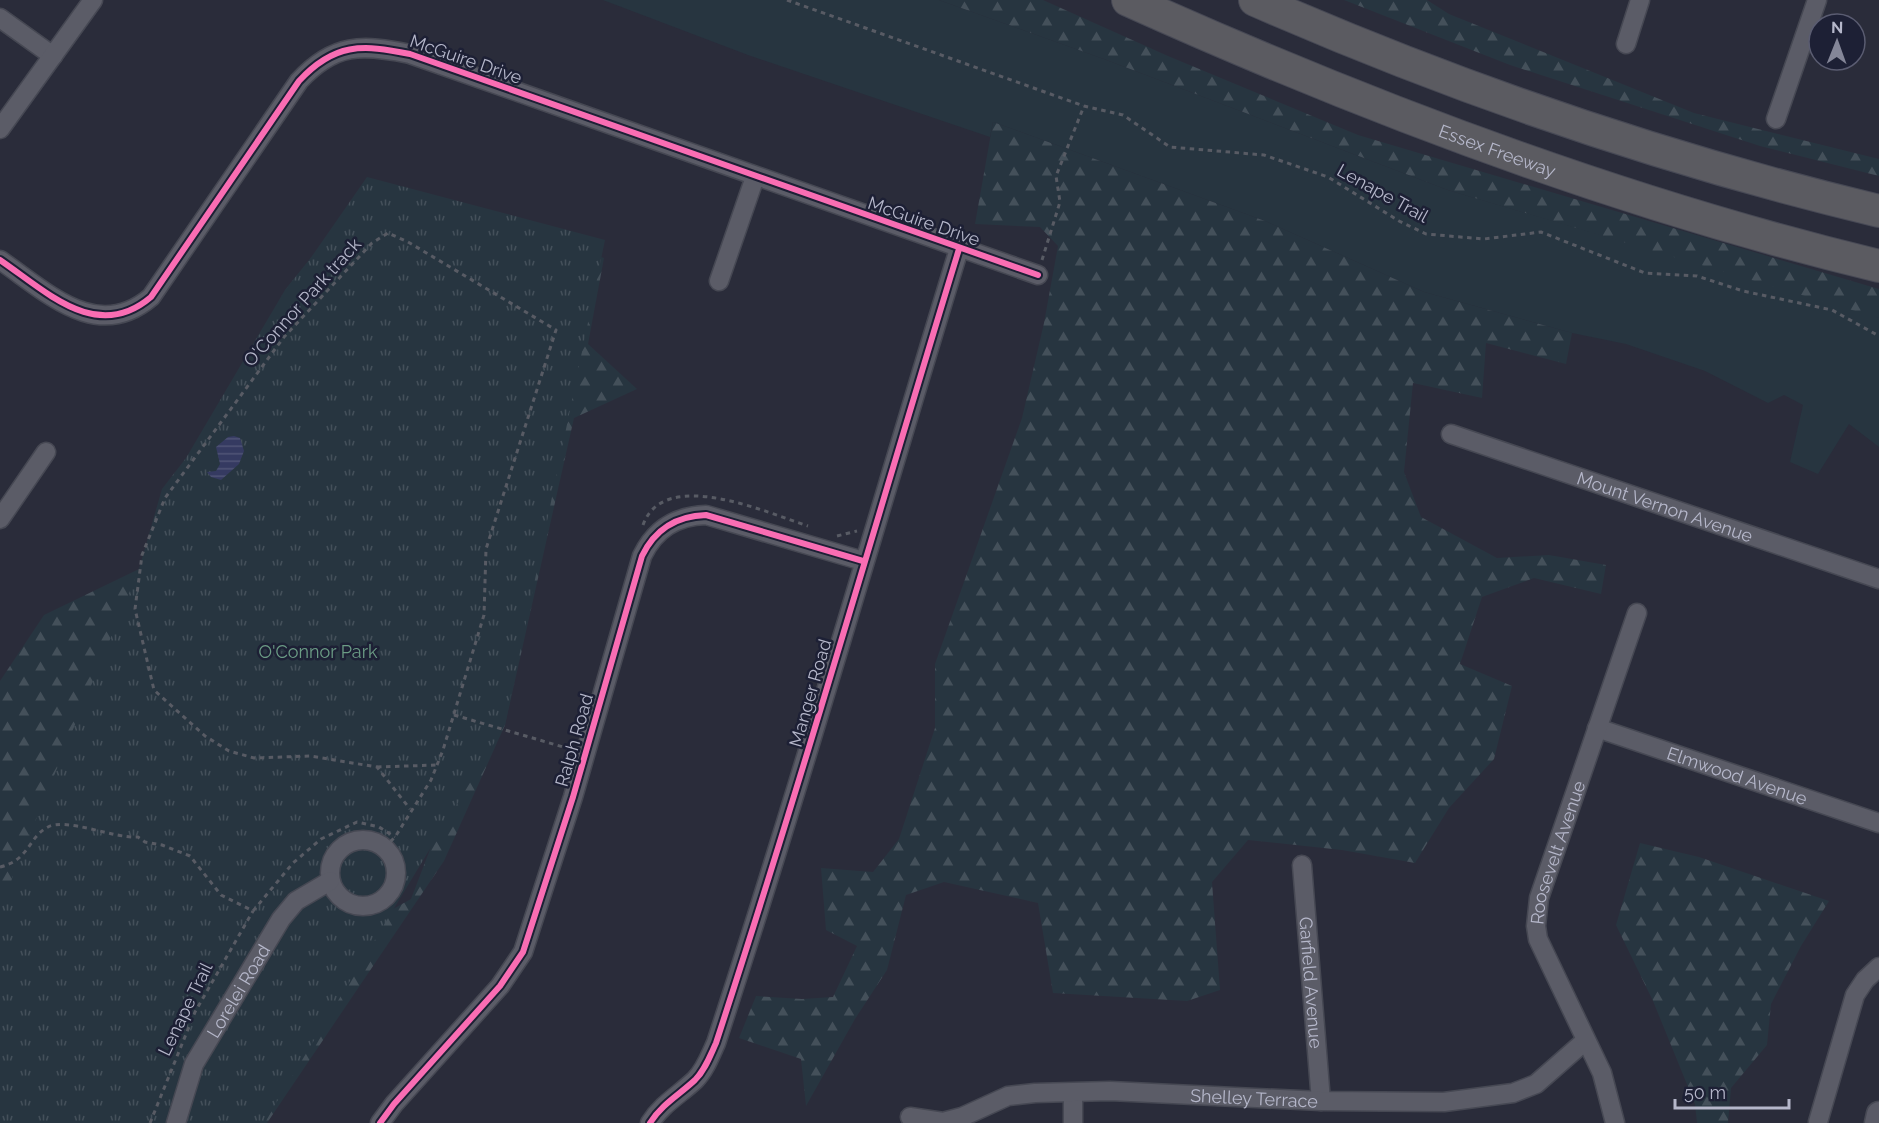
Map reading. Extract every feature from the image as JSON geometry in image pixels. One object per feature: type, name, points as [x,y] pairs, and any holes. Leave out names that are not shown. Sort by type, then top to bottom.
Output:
[{"type":"highway","name":"Essex Freeway","points":[[1128,0],[1292,71],[1515,156],[1720,223],[1879,266]]},
{"type":"highway","points":[[1255,0],[1501,98],[1679,156],[1815,196],[1879,212]]},
{"type":"main road","points":[[1877,1123],[1879,1114]]},
{"type":"street","points":[[0,129],[93,0]]},
{"type":"street","points":[[1626,44],[1640,0]]},
{"type":"street","points":[[1776,119],[1817,0]]},
{"type":"street","points":[[0,18],[53,56]]},
{"type":"street","name":"McGuire Drive","points":[[0,260],[68,305],[87,314],[110,316],[135,310],[151,297],[299,81],[312,67],[353,47],[374,47],[410,54],[1038,275]]},
{"type":"street","points":[[720,281],[755,177]]},
{"type":"street","name":"Manger Road","points":[[650,1123],[658,1110],[695,1080],[706,1065],[716,1043],[789,820],[863,561],[959,249]]},
{"type":"street","name":"Mount Vernon Avenue","points":[[1451,434],[1879,579]]},
{"type":"street","points":[[0,519],[46,452]]},
{"type":"street","name":"Ralph Road","points":[[380,1123],[394,1104],[500,986],[523,952],[573,797],[642,556],[656,534],[679,519],[706,515],[863,561]]},
{"type":"street","name":"Roosevelt Avenue","points":[[1614,1123],[1606,1085],[1544,956],[1536,926],[1539,898],[1636,612]]},
{"type":"street","name":"Elmwood Avenue","points":[[1597,728],[1879,823]]},
{"type":"street","points":[[365,840],[389,842],[396,873],[391,891],[376,904],[357,906],[348,903],[334,890],[330,881],[332,860],[345,845],[365,840]]},
{"type":"street","name":"Garfield Avenue","points":[[1302,865],[1321,1101]]},
{"type":"street","name":"Lorelei Road","points":[[176,1123],[194,1064],[281,919],[297,901],[330,881]]},
{"type":"street","points":[[1818,1122],[1855,995],[1865,980],[1879,967]]},
{"type":"street","name":"Shelley Terrace","points":[[910,1117],[943,1122],[962,1117],[1008,1096],[1110,1091],[1321,1101],[1444,1102],[1513,1093],[1536,1084],[1585,1041]]},
{"type":"street","points":[[1073,1093],[1073,1123]]},
{"type":"path","points":[[1038,275],[1060,202],[1056,176],[1084,106]]},
{"type":"path","points":[[377,767],[410,809]]},
{"type":"path","points":[[0,867],[13,864],[30,849],[38,835],[49,826],[63,825],[126,838],[138,837],[145,843],[162,844],[190,856],[221,895],[253,911]]},
{"type":"green space","points":[[603,0],[939,0],[1104,59],[1448,190],[1867,313],[1879,318],[1879,447],[1849,424],[1818,474],[1790,462],[1803,405],[1784,395],[1768,403],[1705,371],[1626,344],[1572,333],[1424,292],[1265,221],[993,122],[990,137],[748,55]]},
{"type":"green space","points":[[939,0],[1043,0],[1168,56],[1358,135],[1879,289],[1879,318],[1448,190],[1104,59]]},
{"type":"green space","points":[[1344,0],[1427,0],[1449,14],[1694,113],[1879,159],[1879,176],[1760,146],[1510,65]]},
{"type":"green space","points":[[993,122],[1265,221],[1424,292],[1572,333],[1566,364],[1486,343],[1482,398],[1413,383],[1404,472],[1421,517],[1497,558],[1549,555],[1606,565],[1601,594],[1534,578],[1482,597],[1460,664],[1512,686],[1494,759],[1449,808],[1415,863],[1342,850],[1248,840],[1212,882],[1220,990],[1187,1001],[1053,993],[1038,903],[944,882],[906,895],[887,970],[855,1019],[806,1106],[801,1059],[739,1038],[756,996],[802,999],[833,997],[857,946],[826,930],[821,868],[873,872],[899,839],[935,728],[935,664],[1022,418],[1044,323],[1058,246],[1040,227],[975,224]]},
{"type":"green space","name":"O'Connor Park","points":[[367,177],[605,240],[505,725],[264,1123],[0,1123],[0,907],[139,569],[162,489],[186,458],[285,290],[310,259]]},
{"type":"green space","points":[[361,196],[438,201],[604,258],[588,344],[637,389],[574,418],[505,725],[444,861],[267,1123],[243,1123],[355,930],[411,899],[478,724],[285,290]]},
{"type":"green space","points":[[139,569],[0,988],[0,681],[44,615]]},
{"type":"green space","points":[[1640,843],[1699,857],[1829,901],[1801,946],[1771,1004],[1767,1045],[1731,1088],[1728,1123],[1697,1123],[1695,1104],[1653,1001],[1616,925]]},
{"type":"water","points":[[228,437],[240,438],[244,451],[239,464],[221,480],[211,477],[207,472],[216,471],[220,464],[216,447]]},
{"type":"cycle path","points":[[0,260],[54,298],[73,308],[92,314],[111,315],[131,310],[151,297],[299,81],[324,59],[337,53],[363,48],[410,54],[1038,275]]},
{"type":"cycle path","points":[[650,1123],[665,1105],[699,1076],[716,1043],[809,746],[959,249]]},
{"type":"cycle path","points":[[380,1123],[394,1104],[500,986],[523,952],[573,797],[642,556],[653,538],[676,521],[706,515],[863,561]]}]
